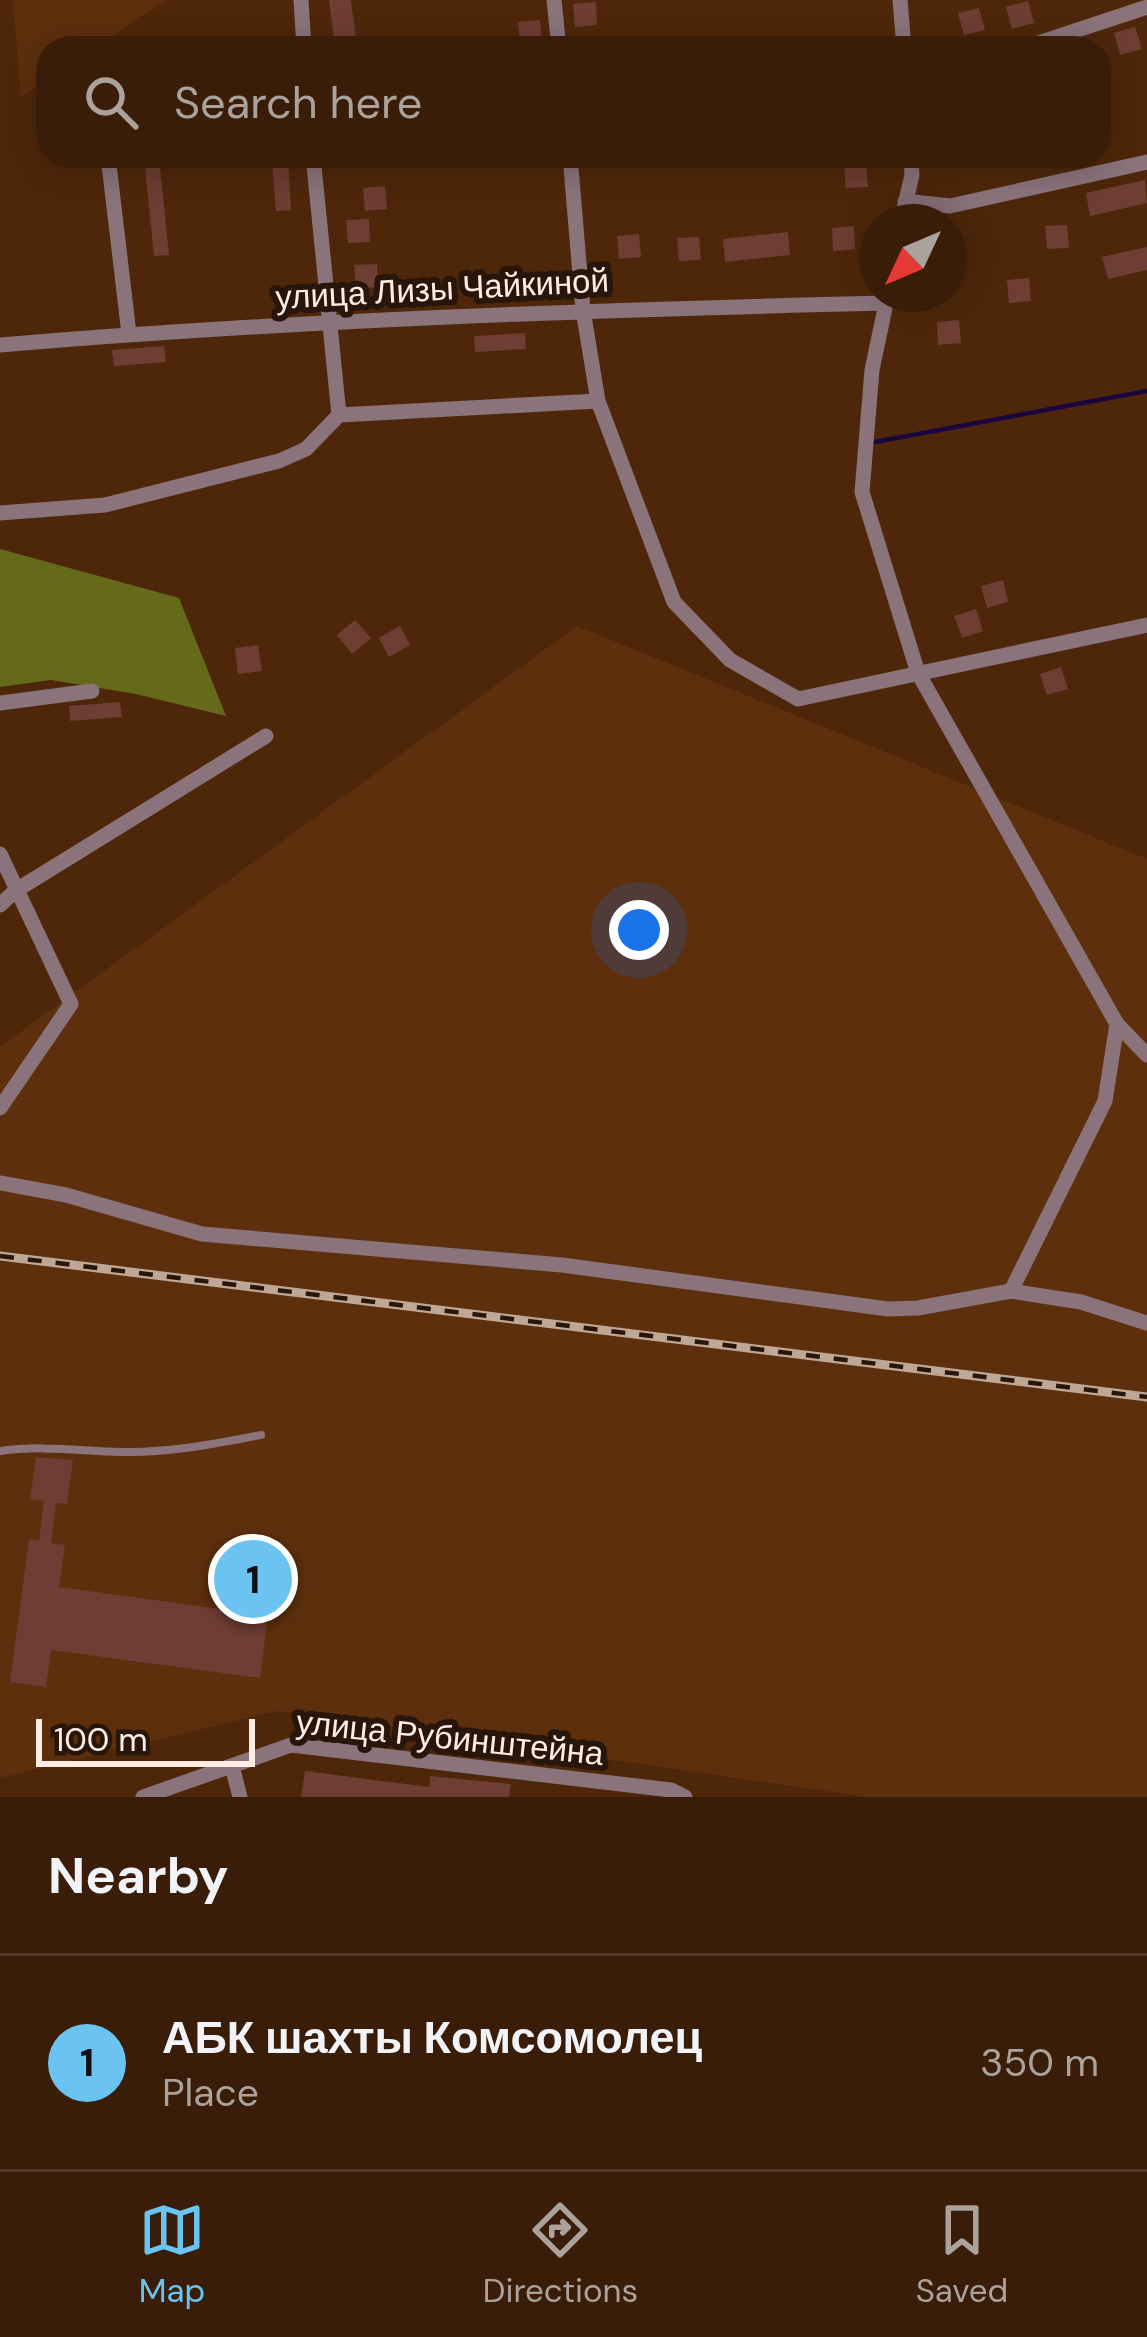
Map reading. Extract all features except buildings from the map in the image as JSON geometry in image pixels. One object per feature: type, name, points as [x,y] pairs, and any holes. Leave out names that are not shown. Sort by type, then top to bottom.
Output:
[{"type":"street","points":[[301,0],[303,36]]},
{"type":"street","points":[[554,0],[558,36]]},
{"type":"street","points":[[900,0],[903,36]]},
{"type":"street","points":[[1059,36],[1147,7]]},
{"type":"street","points":[[905,201],[950,206],[1147,162]]},
{"type":"street","points":[[110,168],[129,334]]},
{"type":"street","points":[[314,168],[339,415]]},
{"type":"street","points":[[571,168],[583,310],[598,401],[674,602],[730,660],[798,699],[1147,625]]},
{"type":"street","points":[[904,204],[912,168]]},
{"type":"street","name":"улица Лизы Чайкиной","points":[[0,345],[332,323],[859,299]]},
{"type":"street","points":[[884,312],[872,370],[862,492],[918,673],[1117,1024],[1147,1055]]},
{"type":"street","points":[[0,514],[105,505],[280,461],[305,449],[339,415],[598,401]]},
{"type":"street","points":[[0,703],[92,691]]},
{"type":"street","points":[[0,905],[15,890],[266,736]]},
{"type":"street","points":[[0,854],[71,1004],[0,1108]]},
{"type":"street","points":[[1011,1291],[1105,1101],[1117,1024]]},
{"type":"street","points":[[0,1183],[66,1195],[202,1234],[562,1265],[888,1309],[1011,1291],[1082,1302],[1147,1323]]},
{"type":"street","name":"улица Рубинштейна","points":[[143,1797],[290,1744],[671,1790],[685,1797]]},
{"type":"street","points":[[232,1766],[240,1797]]},
{"type":"lane","points":[[0,1451],[35,1446],[120,1452],[178,1450],[261,1435]]},
{"type":"shaded area","points":[[13,0],[167,0],[113,36],[36,36],[36,87],[21,97]]},
{"type":"shaded area","points":[[577,626],[1147,859],[1147,1797],[867,1797],[277,1711],[0,1778],[0,1047]]},
{"type":"green space","points":[[0,549],[179,598],[226,716],[51,680],[0,687]]},
{"type":"waterway","points":[[875,442],[1147,391]]},
{"type":"railway","points":[[0,1256],[1147,1397]]},
{"type":"place","name":"АБК шахты Комсомолец","points":[[253,1579]]}]
